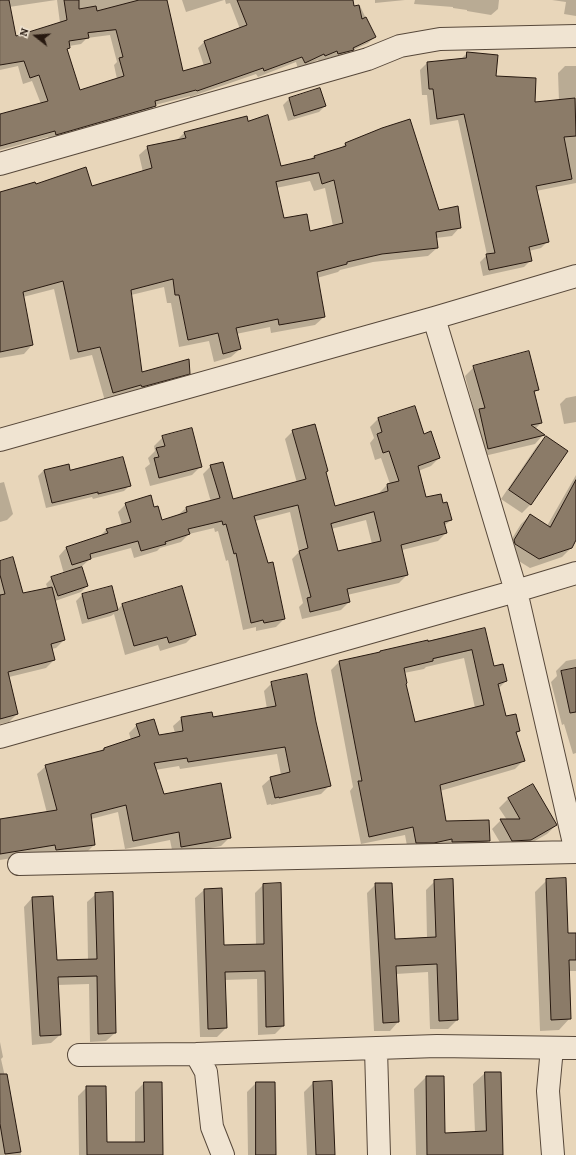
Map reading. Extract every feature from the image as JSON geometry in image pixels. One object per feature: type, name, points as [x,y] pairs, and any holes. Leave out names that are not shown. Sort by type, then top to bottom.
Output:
[{"type":"street","points":[[0,164],[368,59],[400,46],[440,39],[576,36]]},
{"type":"street","points":[[0,440],[434,318],[576,276]]},
{"type":"street","points":[[19,864],[576,852],[516,591],[434,318]]},
{"type":"street","points":[[0,736],[576,573]]},
{"type":"street","points":[[78,1055],[196,1054],[438,1046],[576,1048]]},
{"type":"street","points":[[376,1048],[379,1155]]},
{"type":"street","points":[[552,1048],[548,1091],[553,1155]]},
{"type":"street","points":[[196,1054],[206,1072],[212,1127],[223,1155]]},
{"type":"building","points":[[0,0],[9,0],[16,36],[67,20],[64,0],[79,0],[79,9],[96,6],[97,11],[139,0],[167,0],[183,71],[211,63],[204,41],[247,25],[237,0],[353,0],[354,6],[359,5],[362,19],[366,17],[376,37],[353,48],[354,50],[338,54],[337,51],[325,56],[324,54],[305,63],[302,57],[264,71],[263,68],[197,91],[196,90],[155,101],[156,106],[56,135],[55,131],[0,146],[0,114],[48,101],[39,75],[30,78],[24,61],[0,65]],"holes":[[[116,30],[123,57],[119,58],[124,76],[80,90],[67,49],[70,48],[69,41],[89,38],[88,33]]]},
{"type":"building","points":[[467,52],[498,55],[496,76],[536,78],[535,102],[575,98],[576,136],[564,137],[572,179],[536,186],[549,242],[529,247],[532,261],[489,270],[486,254],[495,253],[464,114],[437,119],[433,89],[429,89],[427,62],[466,58]]},
{"type":"building","points":[[320,88],[326,106],[294,116],[289,98]]},
{"type":"building","points":[[268,115],[281,166],[315,158],[314,156],[346,146],[345,143],[382,128],[410,119],[439,210],[458,206],[461,228],[436,232],[438,248],[382,254],[347,262],[347,264],[317,272],[325,317],[279,325],[278,319],[236,328],[241,349],[223,354],[218,333],[188,340],[179,295],[175,295],[173,279],[131,290],[142,372],[189,359],[190,374],[142,387],[141,385],[113,393],[100,347],[78,352],[63,281],[23,292],[33,345],[0,352],[0,192],[35,182],[36,184],[86,167],[92,186],[152,168],[147,146],[186,138],[184,132],[247,116],[248,121]],"holes":[[[319,173],[322,184],[334,180],[343,223],[310,231],[307,214],[284,218],[276,182]]]},
{"type":"building","points":[[529,351],[539,390],[534,391],[542,423],[531,425],[545,435],[488,449],[479,409],[485,408],[473,366]]},
{"type":"building","points":[[415,406],[424,434],[431,431],[440,458],[418,466],[426,497],[441,494],[443,503],[447,502],[452,520],[444,522],[447,533],[401,545],[408,575],[347,589],[350,602],[310,612],[307,598],[311,597],[299,551],[308,548],[298,505],[254,516],[268,563],[273,562],[285,619],[264,623],[263,620],[251,623],[236,553],[234,554],[226,524],[223,525],[222,521],[188,529],[190,534],[165,542],[166,544],[141,551],[138,541],[90,554],[91,559],[72,565],[66,547],[108,533],[106,529],[131,522],[125,503],[151,495],[154,507],[158,506],[162,520],[187,512],[186,507],[220,498],[210,465],[223,462],[233,499],[306,479],[292,430],[315,424],[328,471],[326,472],[335,506],[388,491],[387,484],[399,481],[389,451],[383,453],[377,434],[382,432],[378,418]],"holes":[[[374,512],[381,541],[338,551],[331,524]]]},
{"type":"building","points":[[192,428],[202,467],[159,478],[154,458],[159,457],[156,448],[165,446],[162,436]]},
{"type":"building","points":[[546,436],[568,451],[531,505],[509,490]]},
{"type":"building","points":[[123,457],[131,486],[52,503],[44,470],[69,464],[70,470]]},
{"type":"building","points":[[576,480],[576,540],[572,548],[539,559],[515,544],[514,540],[530,514],[550,527]]},
{"type":"building","points":[[13,557],[23,593],[52,587],[65,640],[51,644],[55,660],[8,672],[18,714],[0,719],[0,595],[5,594],[0,575],[0,561]]},
{"type":"building","points":[[82,567],[88,586],[58,596],[51,577]]},
{"type":"building","points":[[112,586],[118,610],[88,619],[82,594]]},
{"type":"building","points":[[182,586],[196,635],[169,643],[167,637],[134,646],[122,604]]},
{"type":"building","points":[[485,628],[494,666],[503,664],[507,681],[498,684],[506,716],[516,714],[520,731],[516,732],[525,761],[440,785],[446,821],[489,820],[490,841],[452,842],[452,839],[434,843],[416,843],[413,827],[369,837],[358,781],[362,781],[339,661]],"holes":[[[472,650],[484,705],[415,722],[406,684],[404,668],[433,661],[433,659]]]},
{"type":"building","points":[[576,668],[576,712],[570,713],[561,671]]},
{"type":"building","points":[[307,674],[316,722],[331,786],[275,798],[270,777],[290,772],[285,747],[188,762],[187,758],[154,763],[164,794],[221,783],[231,838],[181,847],[179,832],[133,841],[126,805],[91,814],[95,845],[56,850],[55,845],[0,854],[0,819],[57,810],[45,765],[104,750],[104,748],[140,736],[136,724],[154,719],[159,735],[183,731],[181,717],[212,712],[213,717],[276,706],[271,682]]},
{"type":"building","points":[[533,784],[557,825],[531,840],[512,841],[500,819],[520,819],[508,798]]},
{"type":"building","points":[[566,878],[568,933],[576,933],[576,960],[569,960],[571,1019],[551,1020],[546,879]]},
{"type":"building","points":[[453,879],[458,1020],[439,1021],[437,964],[396,966],[399,1022],[383,1023],[375,883],[392,883],[395,939],[436,937],[434,880]]},
{"type":"building","points":[[281,883],[284,1026],[266,1027],[265,971],[225,972],[227,1028],[208,1029],[204,889],[222,888],[224,945],[264,944],[263,884]]},
{"type":"building","points":[[113,892],[116,1033],[98,1034],[97,976],[58,977],[61,1035],[40,1036],[32,897],[53,896],[57,960],[97,959],[95,893]]},
{"type":"building","points":[[485,1072],[501,1072],[503,1155],[427,1155],[426,1076],[444,1076],[445,1133],[486,1131]]},
{"type":"building","points":[[0,1074],[7,1074],[21,1152],[5,1154],[0,1124]]},
{"type":"building","points":[[332,1081],[335,1155],[316,1155],[313,1082]]},
{"type":"building","points":[[144,1082],[162,1082],[163,1155],[87,1155],[86,1086],[106,1086],[107,1142],[144,1142]]},
{"type":"building","points":[[256,1082],[275,1082],[276,1155],[256,1155]]}]
